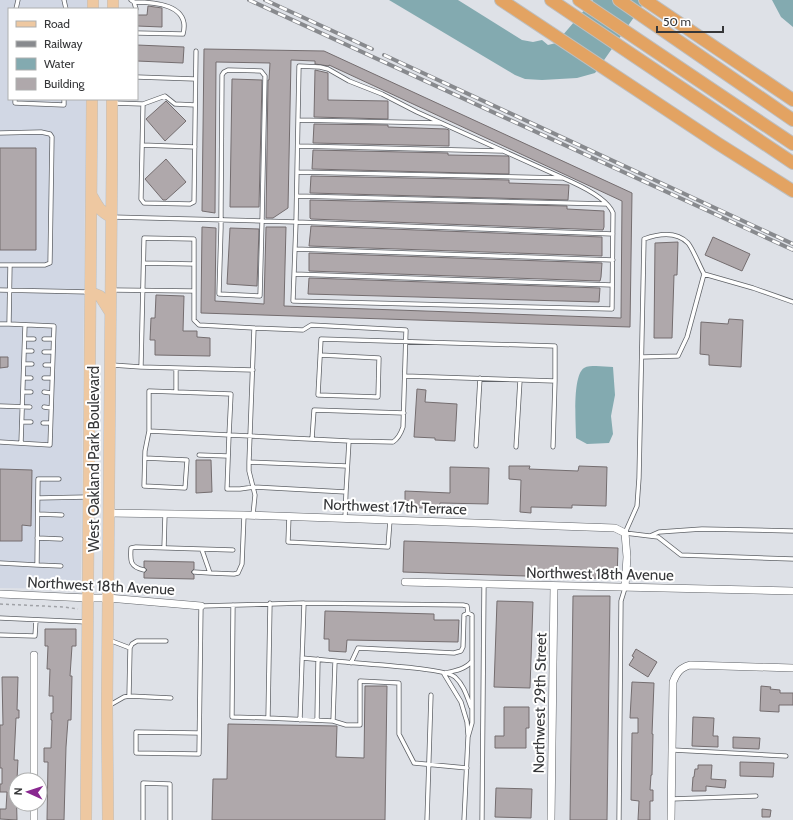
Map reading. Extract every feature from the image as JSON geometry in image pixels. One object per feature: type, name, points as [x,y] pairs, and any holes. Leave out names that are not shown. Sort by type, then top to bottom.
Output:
[{"type":"highway","points":[[501,0],[723,147],[793,191]]},
{"type":"highway","points":[[551,0],[744,132],[793,163]]},
{"type":"highway","points":[[579,0],[793,144]]},
{"type":"highway","points":[[619,0],[793,120]]},
{"type":"highway","points":[[647,1],[793,100]]},
{"type":"main road","name":"West Oakland Park Boulevard","points":[[86,820],[83,621],[88,598],[92,100]]},
{"type":"main road","name":"West Oakland Park Boulevard","points":[[108,820],[108,513],[112,101]]},
{"type":"main road","points":[[91,193],[97,206],[102,212],[111,216]]},
{"type":"main road","points":[[90,292],[100,296],[111,312]]},
{"type":"main road","points":[[89,497],[94,506],[108,513]]},
{"type":"street","name":"Northwest 17th Terrace","points":[[108,513],[289,516],[615,528],[625,533]]},
{"type":"street","points":[[625,533],[627,557],[625,588]]},
{"type":"street","name":"Northwest 18th Avenue","points":[[405,582],[793,591]]},
{"type":"street","name":"Northwest 29th Street","points":[[551,820],[554,586]]},
{"type":"street","name":"Northwest 18th Avenue","points":[[0,594],[108,598],[201,606]]},
{"type":"street","points":[[34,655],[34,772]]},
{"type":"street","points":[[671,820],[673,682],[677,673],[682,668],[690,665],[793,668]]},
{"type":"lane","points":[[132,1],[164,4],[177,12],[183,18],[185,26],[183,34],[138,33]]},
{"type":"lane","points":[[143,104],[141,199],[144,203],[190,204],[194,202],[196,51]]},
{"type":"lane","points":[[299,66],[328,69],[349,81],[382,94],[417,112],[443,123],[565,178],[587,190],[612,208],[612,309],[293,301],[299,66]]},
{"type":"lane","points":[[228,70],[261,71],[265,76],[262,221],[260,296],[219,294],[222,75],[228,70]]},
{"type":"lane","points":[[138,78],[195,79]]},
{"type":"lane","points":[[112,101],[143,104],[165,96],[175,104],[195,105]]},
{"type":"lane","points":[[15,100],[15,103],[64,105],[64,100]]},
{"type":"lane","points":[[298,120],[443,123]]},
{"type":"lane","points":[[0,133],[41,132],[50,134],[52,137],[50,263],[45,265],[0,265]]},
{"type":"lane","points":[[142,145],[195,147]]},
{"type":"lane","points":[[298,146],[504,151]]},
{"type":"lane","points":[[297,172],[565,178]]},
{"type":"lane","points":[[296,196],[607,204]]},
{"type":"lane","points":[[111,216],[613,234]]},
{"type":"lane","points":[[642,357],[678,356],[687,337],[704,274],[688,244],[675,235],[656,235],[644,239],[639,478],[637,506],[625,533],[658,537],[681,555],[793,559]]},
{"type":"lane","points":[[141,367],[144,238],[194,239],[194,320],[199,325],[303,330],[312,325],[406,330],[403,427],[397,439],[393,442],[149,431]]},
{"type":"lane","points":[[295,249],[613,260]]},
{"type":"lane","points":[[144,263],[194,264]]},
{"type":"lane","points":[[9,324],[10,265]]},
{"type":"lane","points":[[294,274],[612,285]]},
{"type":"lane","points":[[704,274],[753,288],[793,302]]},
{"type":"lane","points":[[0,290],[90,292]]},
{"type":"lane","points":[[110,290],[194,292]]},
{"type":"lane","points":[[0,324],[54,326],[50,445],[0,442]]},
{"type":"lane","points":[[22,443],[25,325]]},
{"type":"lane","points":[[253,515],[255,495],[249,462],[254,328]]},
{"type":"lane","points":[[25,339],[34,339]]},
{"type":"lane","points":[[44,339],[53,339]]},
{"type":"lane","points":[[320,355],[379,358],[378,397],[318,395],[320,355],[321,339],[555,346],[553,447]]},
{"type":"lane","points":[[25,351],[32,351]]},
{"type":"lane","points":[[44,352],[53,352]]},
{"type":"lane","points":[[24,364],[32,364]]},
{"type":"lane","points":[[45,365],[52,365]]},
{"type":"lane","points":[[110,365],[253,370]]},
{"type":"lane","points":[[176,368],[176,392]]},
{"type":"lane","points":[[405,376],[555,381]]},
{"type":"lane","points":[[24,378],[31,378]]},
{"type":"lane","points":[[44,378],[52,378]]},
{"type":"lane","points":[[476,446],[480,378]]},
{"type":"lane","points":[[516,447],[520,380]]},
{"type":"lane","points":[[144,458],[187,460],[186,488],[144,486],[144,458],[149,431],[150,391],[231,394],[227,489],[254,487],[346,492]]},
{"type":"lane","points":[[23,392],[31,392]]},
{"type":"lane","points":[[44,392],[51,392]]},
{"type":"lane","points":[[0,406],[30,407]]},
{"type":"lane","points":[[44,407],[51,408]]},
{"type":"lane","points":[[312,439],[314,410],[404,413]]},
{"type":"lane","points":[[22,422],[30,422]]},
{"type":"lane","points":[[43,423],[50,423]]},
{"type":"lane","points":[[345,518],[349,440]]},
{"type":"lane","points":[[199,455],[228,456]]},
{"type":"lane","points":[[249,462],[348,466]]},
{"type":"lane","points":[[37,565],[38,479],[59,479]]},
{"type":"lane","points":[[38,498],[89,497]]},
{"type":"lane","points":[[38,514],[62,515]]},
{"type":"lane","points":[[164,548],[165,514]]},
{"type":"lane","points":[[194,572],[234,574],[240,570],[242,564],[244,515]]},
{"type":"lane","points":[[289,516],[288,542],[388,547],[390,520]]},
{"type":"lane","points":[[649,536],[658,532],[702,529],[793,531]]},
{"type":"lane","points":[[37,538],[61,539]]},
{"type":"lane","points":[[144,570],[137,568],[130,560],[131,548],[233,550]]},
{"type":"lane","points":[[202,550],[210,573]]},
{"type":"lane","points":[[0,564],[61,566]]},
{"type":"lane","points":[[482,820],[484,584]]},
{"type":"lane","points":[[619,820],[621,601],[625,588]]},
{"type":"lane","points":[[199,733],[136,732],[136,753],[199,754],[201,606],[304,603],[463,605],[467,606],[468,613],[472,615],[472,723],[468,737]]},
{"type":"lane","points":[[300,720],[304,603]]},
{"type":"lane","points":[[268,718],[270,604]]},
{"type":"lane","points":[[233,605],[232,717],[317,720],[333,721],[346,725],[360,725],[360,681],[399,683],[399,734],[414,763],[467,768]]},
{"type":"lane","points":[[351,663],[358,648],[454,653],[460,651],[463,647],[464,615],[468,613]]},
{"type":"lane","points":[[0,618],[83,621]]},
{"type":"lane","points":[[0,635],[35,636],[36,620]]},
{"type":"lane","points":[[108,639],[130,648]]},
{"type":"lane","points":[[129,696],[130,648],[132,644],[137,641],[166,641]]},
{"type":"lane","points":[[302,658],[406,667],[440,672],[454,676],[465,692],[472,710]]},
{"type":"lane","points":[[317,720],[318,659]]},
{"type":"lane","points":[[444,674],[464,668],[469,665],[472,660]]},
{"type":"lane","points":[[333,721],[335,661]]},
{"type":"lane","points":[[444,674],[461,702],[467,722],[468,737],[465,820]]},
{"type":"lane","points":[[427,820],[431,695]]},
{"type":"lane","points":[[107,706],[129,696],[171,698]]},
{"type":"lane","points":[[673,750],[786,756]]},
{"type":"lane","points":[[143,820],[143,783],[170,784],[170,820]]},
{"type":"lane","points":[[672,799],[756,796]]},
{"type":"path","points":[[0,604],[75,608],[79,611],[83,621]]},
{"type":"shaded area","points":[[0,0],[87,0],[87,8],[8,8],[8,100],[86,100],[81,589],[0,588]]},
{"type":"water","points":[[389,0],[458,0],[522,40],[533,42],[542,40],[548,45],[556,43],[593,0],[646,0],[595,73],[577,78],[542,80],[525,79],[515,75]]},
{"type":"water","points":[[772,0],[793,0],[793,27],[781,17]]},
{"type":"water","points":[[588,366],[613,367],[615,395],[611,416],[613,434],[609,443],[587,444],[576,438],[576,390],[580,373],[584,368]]},
{"type":"building","points":[[148,6],[162,8],[162,27],[138,26],[138,15],[147,15]]},
{"type":"building","points":[[138,45],[184,47],[183,63],[138,61]]},
{"type":"building","points":[[204,49],[324,51],[632,193],[630,327],[201,313],[202,227],[216,228],[215,301],[264,304],[266,227],[286,227],[284,306],[621,318],[622,201],[329,65],[315,64],[315,61],[291,60],[288,208],[273,218],[266,218],[268,80],[270,63],[216,62],[215,213],[202,211]]},
{"type":"building","points":[[315,70],[328,73],[328,100],[388,101],[388,119],[314,117]]},
{"type":"building","points":[[232,79],[262,80],[259,207],[230,207]]},
{"type":"building","points":[[166,101],[186,121],[165,141],[146,119]]},
{"type":"building","points":[[314,124],[388,125],[388,127],[446,129],[449,130],[449,146],[313,143]]},
{"type":"building","points":[[0,148],[36,148],[36,250],[0,250]]},
{"type":"building","points":[[313,150],[508,156],[509,174],[312,169]]},
{"type":"building","points":[[166,159],[186,182],[166,200],[163,200],[145,179]]},
{"type":"building","points":[[311,176],[509,180],[509,183],[569,185],[568,200],[310,193]]},
{"type":"building","points":[[310,200],[567,206],[567,209],[604,211],[604,227],[603,230],[311,219]]},
{"type":"building","points":[[311,226],[602,237],[602,256],[309,246]]},
{"type":"building","points":[[230,228],[259,229],[257,286],[227,284]]},
{"type":"building","points":[[713,237],[750,254],[742,271],[705,255]]},
{"type":"building","points":[[678,242],[677,275],[674,275],[672,338],[654,338],[655,243]]},
{"type":"building","points":[[309,253],[602,263],[600,281],[309,271]]},
{"type":"building","points":[[309,278],[600,288],[599,302],[308,294]]},
{"type":"building","points":[[156,295],[184,296],[183,331],[197,331],[197,337],[210,338],[210,356],[155,355],[155,340],[150,340],[151,318],[155,318]]},
{"type":"building","points":[[729,319],[743,320],[741,367],[709,365],[709,355],[700,354],[701,322],[728,324]]},
{"type":"building","points":[[0,357],[8,357],[8,367],[0,368]]},
{"type":"building","points":[[417,389],[426,390],[425,402],[457,404],[455,441],[414,437]]},
{"type":"building","points":[[196,460],[211,460],[212,492],[196,493]]},
{"type":"building","points":[[509,466],[530,466],[529,469],[578,471],[579,466],[607,467],[606,506],[572,505],[572,508],[531,507],[531,513],[520,512],[521,480],[509,479]]},
{"type":"building","points":[[450,467],[489,468],[488,504],[440,503],[439,509],[405,507],[405,491],[450,493]]},
{"type":"building","points":[[0,469],[32,470],[31,526],[22,525],[22,541],[0,541]]},
{"type":"building","points":[[404,541],[618,548],[617,579],[403,572]]},
{"type":"building","points":[[144,561],[194,562],[194,569],[191,572],[194,575],[194,579],[144,578],[144,573],[147,570],[144,567]]},
{"type":"building","points":[[573,596],[610,596],[607,820],[570,820]]},
{"type":"building","points":[[497,601],[533,602],[530,688],[494,687]]},
{"type":"building","points":[[325,611],[434,614],[434,620],[459,620],[458,642],[347,640],[346,652],[329,651],[329,639],[324,639]]},
{"type":"building","points":[[45,629],[76,629],[76,646],[72,646],[70,676],[72,676],[71,720],[68,720],[66,747],[64,820],[47,820],[48,762],[44,762],[44,748],[51,748],[51,713],[53,713],[53,696],[49,696],[50,669],[47,669],[48,646],[45,646]]},
{"type":"building","points":[[636,649],[657,662],[648,677],[629,665],[634,657],[632,656]]},
{"type":"building","points":[[2,677],[18,677],[17,710],[19,710],[19,718],[16,718],[14,760],[18,760],[17,772],[8,772],[8,812],[17,812],[17,820],[0,819],[0,809],[6,809],[7,792],[0,792],[0,784],[2,784],[2,768],[0,768],[0,725],[3,725]]},
{"type":"building","points":[[632,682],[654,683],[652,775],[650,790],[653,790],[653,801],[650,801],[650,820],[638,820],[639,801],[631,800],[632,733],[638,733],[638,718],[630,718]]},
{"type":"building","points":[[365,686],[387,686],[385,820],[212,820],[213,779],[227,779],[228,724],[337,726],[336,757],[364,758]]},
{"type":"building","points":[[761,686],[780,690],[780,693],[793,693],[793,705],[779,705],[779,712],[760,711]]},
{"type":"building","points":[[504,707],[529,707],[529,728],[526,728],[526,748],[495,748],[495,736],[504,736]]},
{"type":"building","points":[[693,717],[714,718],[713,736],[718,736],[718,747],[692,746]]},
{"type":"building","points":[[733,737],[760,738],[759,749],[733,748]]},
{"type":"building","points":[[740,762],[774,763],[773,777],[740,776]]},
{"type":"building","points":[[698,765],[712,765],[711,779],[726,780],[725,788],[706,786],[706,791],[692,791],[693,777],[695,769],[698,769]]},
{"type":"building","points":[[496,788],[532,789],[531,818],[495,817]]},
{"type":"building","points":[[762,809],[771,810],[770,817],[762,817]]},
{"type":"railway","points":[[249,0],[793,250]]},
{"type":"railway","points":[[265,0],[372,49]]},
{"type":"railway","points":[[384,55],[793,244]]}]
